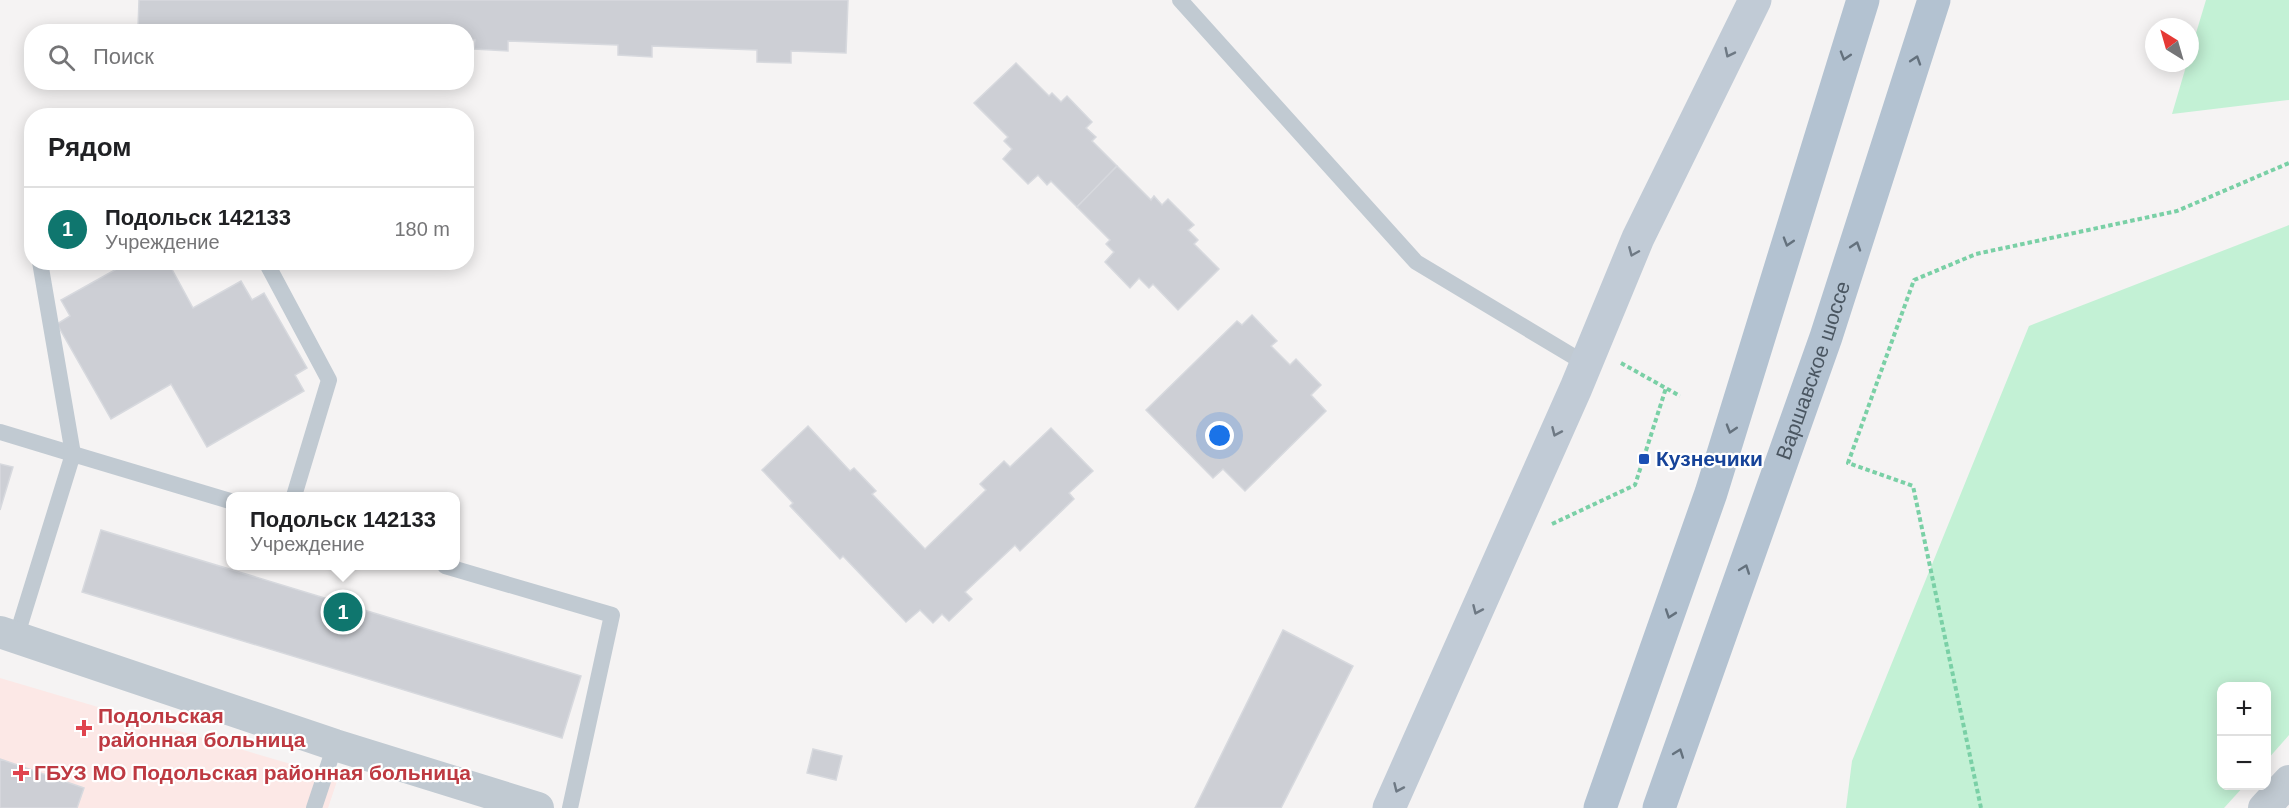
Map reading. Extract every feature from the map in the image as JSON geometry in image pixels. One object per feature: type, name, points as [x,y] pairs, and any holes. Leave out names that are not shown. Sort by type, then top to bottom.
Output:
[{"type":"main road","points":[[1389,808],[1506,544],[1599,361],[1638,238],[1755,0]]},
{"type":"main road","points":[[1600,808],[1711,493],[1863,0]]},
{"type":"main road","name":"Варшавское шоссе","points":[[1659,808],[1826,337],[1934,0]]},
{"type":"street","points":[[8,635],[335,745],[538,808]]},
{"type":"street","points":[[2264,808],[2289,780]]},
{"type":"lane","points":[[1180,0],[1416,262],[1599,361]]},
{"type":"lane","points":[[8,635],[73,454],[41,270]]},
{"type":"lane","points":[[270,270],[329,380],[295,492]]},
{"type":"lane","points":[[0,432],[226,500]]},
{"type":"lane","points":[[459,570],[612,615],[570,808]]},
{"type":"lane","points":[[314,808],[335,745]]},
{"type":"path","points":[[1981,808],[1955,698],[1913,486],[1848,463],[1914,280],[1976,254],[2177,211],[2289,164]]},
{"type":"path","points":[[1599,361],[1680,396]]},
{"type":"path","points":[[1506,544],[1635,485],[1666,388]]},
{"type":"shaded area","name":"Подольская районная больница","points":[[0,678],[338,778],[328,808],[0,808]]},
{"type":"green space","points":[[2206,0],[2289,0],[2289,100],[2172,114],[2184,72],[2199,72],[2199,23]]},
{"type":"green space","points":[[2289,225],[2289,735],[2271,755],[2271,682],[2217,682],[2217,790],[2240,790],[2224,808],[1846,808],[1852,761],[2029,326]]},
{"type":"building","points":[[139,0],[848,0],[846,53],[791,51],[791,63],[757,62],[757,50],[652,46],[652,57],[618,55],[618,45],[508,41],[508,51],[474,49],[474,24],[138,24]]},
{"type":"building","points":[[1016,63],[1049,96],[1052,93],[1061,102],[1067,96],[1092,122],[1086,128],[1096,137],[1092,141],[1117,166],[1077,207],[1051,181],[1047,185],[1038,175],[1028,184],[1003,159],[1012,149],[1004,141],[1008,137],[974,103]]},
{"type":"building","points":[[1117,166],[1151,200],[1154,196],[1162,205],[1168,199],[1194,225],[1188,230],[1198,240],[1194,244],[1219,269],[1178,310],[1153,284],[1149,288],[1139,278],[1130,288],[1105,262],[1114,252],[1106,244],[1110,240],[1077,207]]},
{"type":"building","points":[[115,270],[172,270],[193,308],[241,281],[252,300],[264,293],[307,368],[295,375],[304,391],[207,447],[171,384],[111,419],[57,324],[70,316],[61,300]]},
{"type":"building","points":[[1252,315],[1277,341],[1271,346],[1290,365],[1296,359],[1321,385],[1311,395],[1326,411],[1245,491],[1223,469],[1213,478],[1146,410],[1237,321],[1242,325]]},
{"type":"building","points":[[808,426],[850,471],[854,468],[876,491],[872,494],[925,549],[986,490],[980,484],[1004,461],[1010,467],[1051,428],[1093,471],[1069,493],[1074,499],[1020,551],[1015,545],[965,592],[972,599],[949,621],[942,614],[933,623],[920,610],[906,622],[843,556],[840,559],[790,506],[793,503],[762,470]]},
{"type":"building","points":[[0,464],[13,467],[0,510]]},
{"type":"building","points":[[101,530],[226,568],[226,570],[233,570],[581,676],[562,738],[82,592]]},
{"type":"building","points":[[1283,630],[1353,666],[1281,808],[1195,808]]},
{"type":"building","points":[[813,749],[842,756],[836,780],[807,773]]},
{"type":"building","name":"ГБУЗ МО Подольская районная больница","points":[[0,759],[84,788],[77,808],[0,808]]},
{"type":"place","name":"Кузнечики","points":[[1644,459]]},
{"type":"place","name":"Подольск 142133","points":[[343,612]]},
{"type":"place","name":"Подольская районная больница","points":[[84,728]]},
{"type":"place","name":"ГБУЗ МО Подольская районная больница","points":[[21,773]]}]
